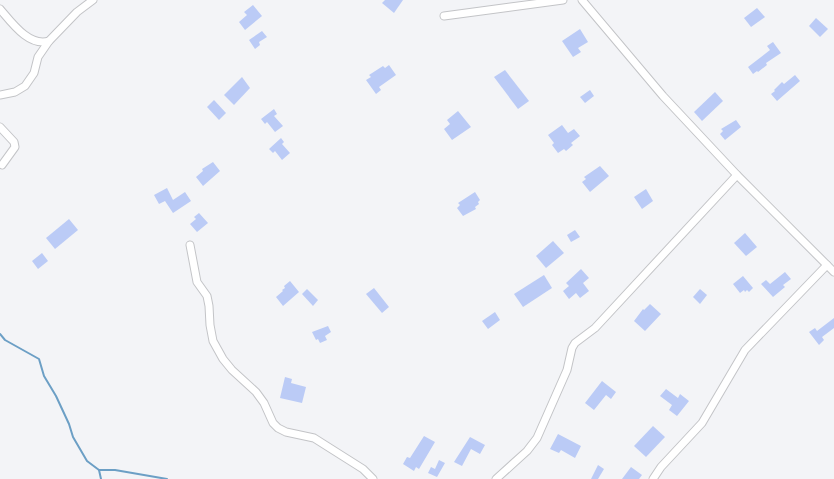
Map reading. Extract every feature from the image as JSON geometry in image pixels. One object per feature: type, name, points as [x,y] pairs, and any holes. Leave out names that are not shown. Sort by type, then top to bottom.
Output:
[{"type":"street","points":[[0,95],[15,92],[25,86],[34,73],[38,57],[49,40],[77,12],[93,0]]},
{"type":"street","points":[[444,16],[563,0]]},
{"type":"street","points":[[582,0],[663,96],[737,175],[834,272]]},
{"type":"street","points":[[0,9],[26,36],[42,43],[49,40]]},
{"type":"street","points":[[0,127],[14,142],[15,147],[2,165]]},
{"type":"street","points":[[496,479],[527,451],[537,438],[567,370],[575,343],[595,328],[737,175]]},
{"type":"street","points":[[190,245],[197,282],[207,296],[213,341],[232,370],[256,392],[264,403],[273,423],[286,432],[314,438],[363,469],[373,479]]},
{"type":"street","points":[[653,479],[661,467],[696,431],[708,415],[745,350],[827,265]]},
{"type":"building","points":[[385,0],[403,0],[394,13],[382,3]]},
{"type":"building","points":[[253,5],[262,16],[245,30],[239,22],[247,15],[244,12]]},
{"type":"building","points":[[757,8],[765,17],[751,27],[744,18]]},
{"type":"building","points":[[816,18],[828,29],[820,37],[809,26]]},
{"type":"building","points":[[580,29],[588,42],[578,48],[581,52],[573,57],[562,41]]},
{"type":"building","points":[[262,31],[267,37],[259,42],[260,45],[255,49],[249,40]]},
{"type":"building","points":[[773,42],[781,53],[753,74],[748,67],[770,50],[767,46]]},
{"type":"building","points":[[389,65],[396,75],[379,87],[381,90],[376,94],[366,80],[371,77],[369,75],[383,66],[385,68]]},
{"type":"building","points":[[505,70],[529,101],[518,109],[494,77]]},
{"type":"building","points":[[795,75],[800,81],[777,101],[771,94],[782,82],[784,84]]},
{"type":"building","points":[[242,77],[250,88],[234,105],[224,95]]},
{"type":"building","points":[[590,90],[594,96],[585,103],[580,97]]},
{"type":"building","points":[[715,92],[723,101],[702,121],[694,112]]},
{"type":"building","points":[[214,100],[226,113],[219,120],[207,107]]},
{"type":"building","points":[[274,109],[277,114],[274,116],[283,126],[275,132],[267,122],[265,124],[261,119]]},
{"type":"building","points":[[458,111],[471,127],[452,140],[444,129],[450,124],[447,120]]},
{"type":"building","points":[[736,120],[741,127],[725,140],[720,134],[723,131],[721,129]]},
{"type":"building","points":[[562,125],[568,133],[574,129],[580,136],[571,143],[573,145],[566,151],[564,149],[558,153],[548,135]]},
{"type":"building","points":[[281,138],[284,142],[282,144],[290,153],[282,160],[275,151],[273,153],[269,149]]},
{"type":"building","points":[[213,162],[220,171],[203,186],[196,177],[203,171],[202,169]]},
{"type":"building","points":[[600,166],[609,176],[590,192],[582,182],[586,179],[584,177]]},
{"type":"building","points":[[167,188],[173,200],[185,192],[191,201],[173,213],[165,201],[159,204],[154,195]]},
{"type":"building","points":[[646,189],[653,201],[642,209],[634,197]]},
{"type":"building","points":[[475,192],[480,200],[479,204],[475,207],[476,209],[463,216],[457,208],[460,205],[458,203]]},
{"type":"building","points":[[199,213],[208,223],[197,232],[190,224]]},
{"type":"building","points":[[69,219],[78,230],[55,249],[46,238]]},
{"type":"building","points":[[575,230],[580,237],[571,242],[567,235]]},
{"type":"building","points":[[745,233],[757,247],[746,256],[734,243]]},
{"type":"building","points":[[553,241],[564,253],[546,268],[536,256]]},
{"type":"building","points":[[42,253],[48,261],[38,269],[32,261]]},
{"type":"building","points":[[581,269],[589,278],[583,283],[589,291],[580,298],[576,293],[569,299],[563,291],[569,286],[566,283]]},
{"type":"building","points":[[785,272],[791,279],[773,297],[761,284],[766,280],[770,284]]},
{"type":"building","points":[[544,275],[552,288],[523,307],[514,294]]},
{"type":"building","points":[[743,276],[753,288],[749,292],[744,290],[740,293],[733,284]]},
{"type":"building","points":[[290,281],[299,292],[283,306],[276,297]]},
{"type":"building","points":[[374,288],[389,307],[382,313],[366,294]]},
{"type":"building","points":[[307,289],[318,300],[313,306],[302,294]]},
{"type":"building","points":[[700,289],[707,295],[700,304],[693,297]]},
{"type":"building","points":[[650,304],[661,314],[645,331],[634,321],[643,309]]},
{"type":"building","points":[[495,312],[500,320],[488,329],[482,321]]},
{"type":"building","points":[[834,318],[834,328],[822,337],[824,340],[819,345],[809,332],[815,328],[817,331]]},
{"type":"building","points":[[328,326],[331,332],[325,336],[327,340],[320,343],[312,332]]},
{"type":"building","points":[[285,377],[292,379],[291,383],[306,387],[302,403],[280,398]]},
{"type":"building","points":[[602,381],[616,392],[611,399],[606,395],[594,410],[585,403]]},
{"type":"building","points":[[666,389],[678,398],[680,394],[689,401],[677,416],[669,410],[672,405],[660,396]]},
{"type":"building","points":[[653,426],[665,437],[646,457],[634,446]]},
{"type":"building","points":[[558,434],[581,446],[575,458],[561,450],[559,453],[550,449]]},
{"type":"building","points":[[424,436],[435,442],[419,469],[416,467],[414,471],[403,464],[407,457],[410,458]]},
{"type":"building","points":[[470,437],[485,445],[480,454],[471,449],[462,466],[454,462]]},
{"type":"building","points":[[439,460],[445,463],[437,477],[428,473],[431,467],[435,469]]},
{"type":"building","points":[[598,465],[604,469],[598,479],[591,479]]},
{"type":"building","points":[[631,467],[642,475],[639,479],[622,479]]},
{"type":"waterway","points":[[0,334],[5,340],[39,359],[44,376],[56,396],[73,437],[87,461],[99,470],[115,470],[167,479]]},
{"type":"waterway","points":[[99,470],[101,479]]}]
